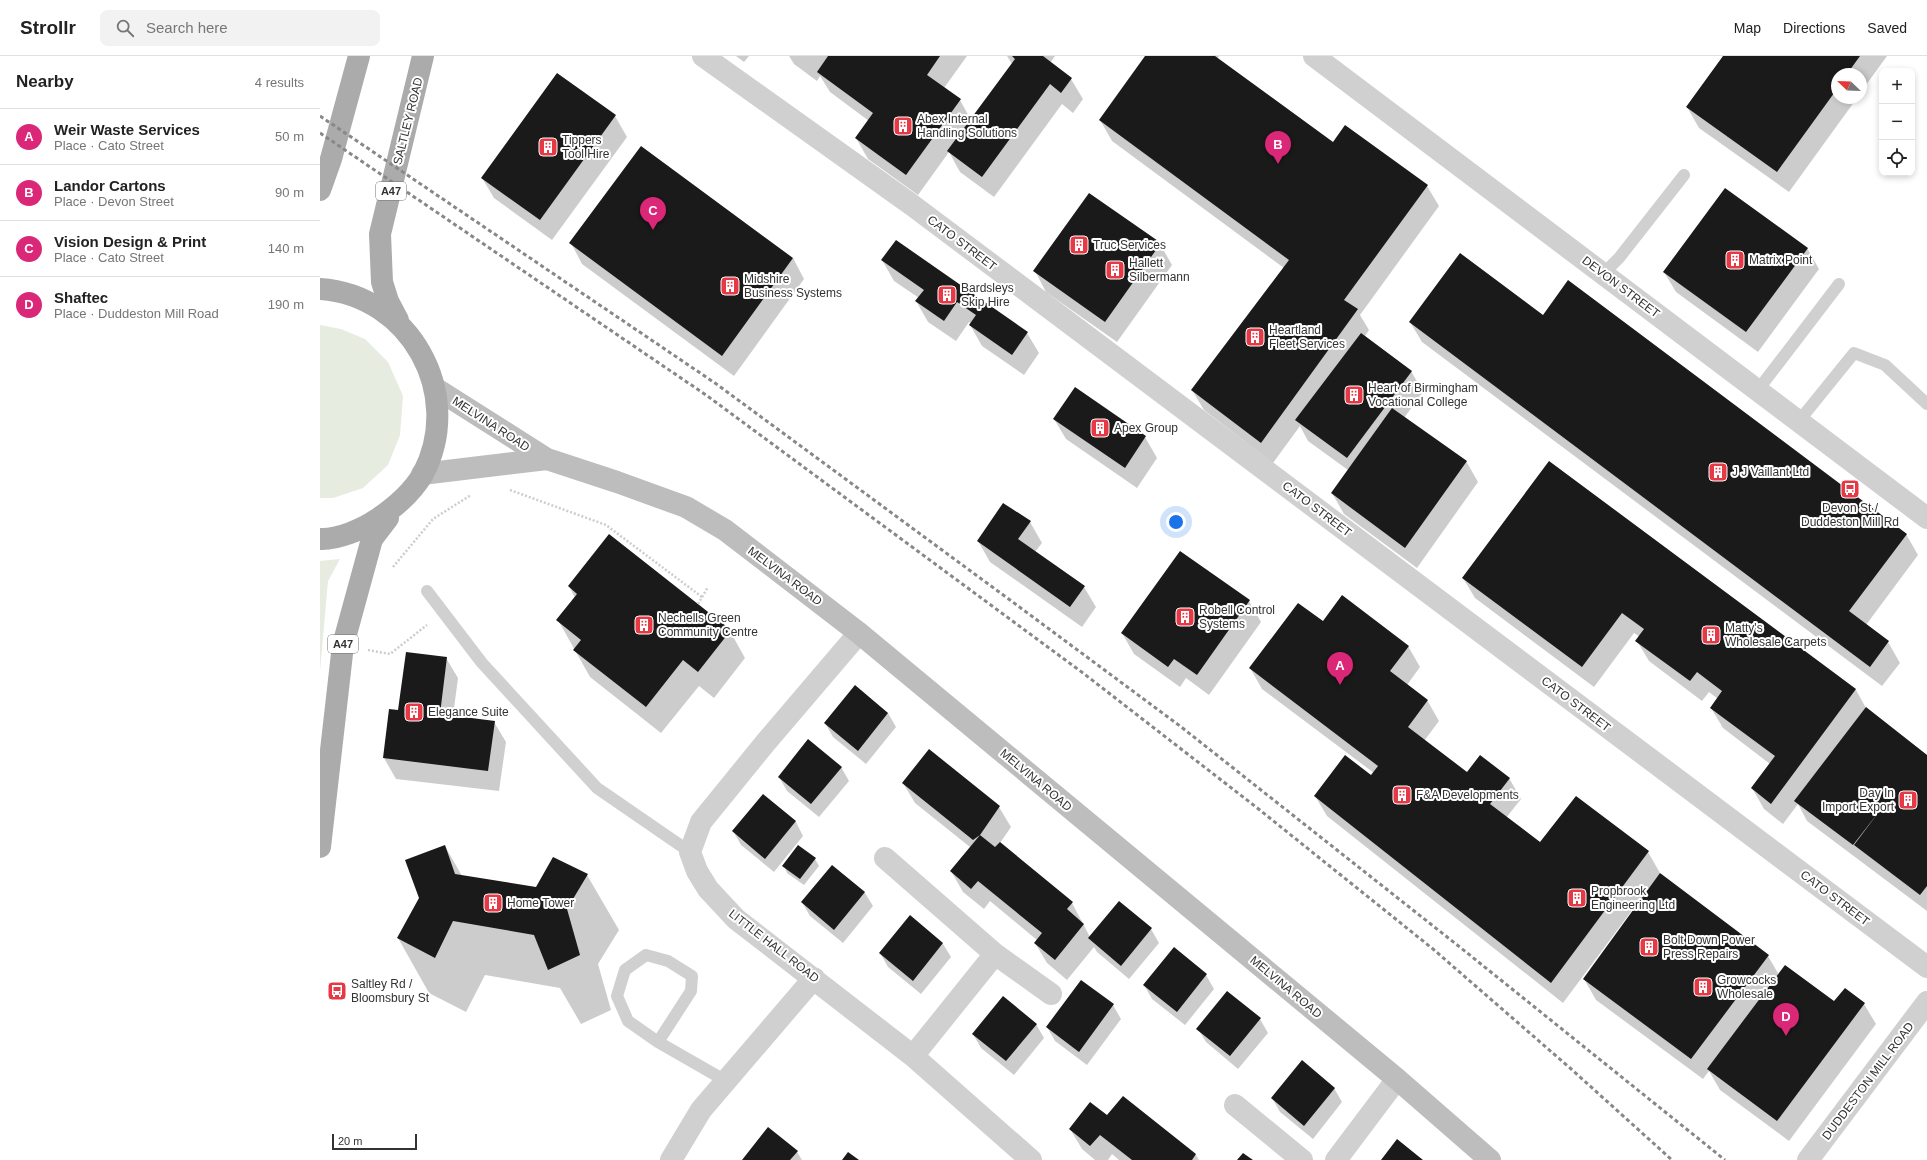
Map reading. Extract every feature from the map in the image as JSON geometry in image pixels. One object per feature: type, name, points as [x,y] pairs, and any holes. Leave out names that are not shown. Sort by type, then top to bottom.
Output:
[{"type":"main road","points":[[320,190],[331,159],[360,56]]},
{"type":"main road","name":"SALTLEY ROAD","points":[[400,324],[388,301],[382,282],[380,234],[424,56]]},
{"type":"main road","name":"A47","points":[[320,289],[337,290],[371,302],[400,324],[422,353],[435,388],[437,417],[433,446],[422,474],[372,539],[343,646],[320,847]]},
{"type":"main road","name":"MELVINA ROAD","points":[[435,388],[547,459],[686,507],[725,530],[859,633],[1397,1079],[1490,1160]]},
{"type":"main road","name":"MELVINA ROAD","points":[[422,474],[547,459]]},
{"type":"main road","name":"A47","points":[[320,539],[362,529],[396,507]]},
{"type":"street","name":"CATO STREET","points":[[703,56],[912,205],[1927,967]]},
{"type":"street","name":"DEVON STREET","points":[[1314,56],[1927,518]]},
{"type":"street","points":[[690,852],[701,822],[766,742],[859,633]]},
{"type":"street","name":"LITTLE HALL ROAD","points":[[690,852],[697,871],[708,889],[736,919],[913,1056],[1031,1160]]},
{"type":"street","points":[[885,858],[995,954],[1051,994]]},
{"type":"street","points":[[913,1056],[995,954]]},
{"type":"street","points":[[672,1160],[701,1110],[814,978]]},
{"type":"street","name":"DUDDESTON MILL ROAD","points":[[1808,1160],[1926,1007]]},
{"type":"street","points":[[1336,1160],[1397,1079]]},
{"type":"street","points":[[1235,1105],[1302,1160]]},
{"type":"lane","points":[[1604,274],[1619,258],[1684,175]]},
{"type":"lane","points":[[1758,390],[1839,284]]},
{"type":"lane","points":[[1799,421],[1854,353],[1885,365],[1927,404]]},
{"type":"lane","points":[[427,591],[482,663],[596,788],[690,852]]},
{"type":"lane","points":[[658,1042],[691,991],[692,976],[668,961],[646,955],[625,970],[617,996],[628,1020],[658,1042],[726,1081]]},
{"type":"path","points":[[480,468],[497,486],[606,525],[702,597]]},
{"type":"path","points":[[388,572],[433,519],[473,494]]},
{"type":"path","points":[[698,604],[708,587]]},
{"type":"path","points":[[364,649],[390,654],[443,612]]},
{"type":"shaded area","points":[[320,325],[341,329],[365,339],[388,362],[403,396],[400,435],[388,465],[363,488],[333,498],[320,498]]},
{"type":"shaded area","points":[[340,559],[328,581],[320,671],[320,561]]},
{"type":"building","name":"Abex Internal Handling Solutions","points":[[828,56],[940,56],[927,75],[961,99],[906,175],[855,138],[873,113],[817,72]]},
{"type":"building","name":"Abex Internal Handling Solutions","points":[[1012,56],[1043,56],[1072,78],[1061,93],[1050,84],[982,177],[947,151],[1015,59]]},
{"type":"building","points":[[1145,56],[1215,56],[1333,142],[1345,125],[1428,185],[1344,300],[1358,309],[1261,443],[1191,390],[1289,260],[1099,120]]},
{"type":"building","points":[[1723,56],[1860,56],[1851,68],[1831,68],[1831,97],[1777,172],[1686,107]]},
{"type":"building","name":"Tippers Tool Hire","points":[[557,73],[616,115],[540,220],[481,178]]},
{"type":"building","points":[[641,146],[793,258],[722,356],[569,243]]},
{"type":"building","name":"Matrix Point","points":[[1725,188],[1808,248],[1746,332],[1663,272]]},
{"type":"building","points":[[1089,193],[1161,243],[1105,322],[1033,271]]},
{"type":"building","name":"Bardsleys Skip Hire","points":[[896,240],[1028,332],[1012,355],[969,325],[976,315],[957,302],[944,321],[915,301],[924,290],[881,260]]},
{"type":"building","name":"J J Vaillant Ltd","points":[[1460,253],[1543,315],[1568,280],[1907,534],[1849,611],[1889,641],[1870,667],[1409,322]]},
{"type":"building","name":"Heart of Birmingham Vocational College","points":[[1361,333],[1412,371],[1347,458],[1295,420]]},
{"type":"building","name":"Apex Group","points":[[1075,387],[1146,436],[1125,468],[1053,419]]},
{"type":"building","points":[[1392,408],[1467,461],[1405,548],[1331,493]]},
{"type":"building","name":"Matty's Wholesale Carpets","points":[[1549,461],[1856,689],[1771,804],[1751,788],[1775,756],[1710,708],[1722,691],[1697,672],[1690,681],[1635,641],[1644,629],[1622,613],[1582,667],[1462,578]]},
{"type":"building","points":[[1003,503],[1031,521],[1018,539],[1085,586],[1070,607],[977,541]]},
{"type":"building","name":"Nechells Green Community Centre","points":[[609,534],[731,630],[698,672],[683,660],[646,707],[573,650],[581,640],[556,620],[577,594],[568,586]]},
{"type":"building","name":"Robell Control Systems","points":[[1180,551],[1250,600],[1197,675],[1174,659],[1168,667],[1121,633]]},
{"type":"building","points":[[1342,595],[1409,646],[1390,671],[1428,700],[1408,727],[1467,772],[1480,755],[1510,778],[1490,804],[1540,842],[1576,796],[1649,851],[1551,983],[1314,796],[1345,755],[1371,775],[1378,766],[1249,668],[1298,603],[1323,621]]},
{"type":"building","name":"Elegance Suite","points":[[406,652],[447,657],[440,714],[495,721],[488,771],[383,758],[389,709],[398,710]]},
{"type":"building","points":[[855,685],[888,713],[858,751],[824,723]]},
{"type":"building","points":[[1866,707],[1927,755],[1927,886],[1920,895],[1854,845],[1881,809],[1853,845],[1794,801]]},
{"type":"building","points":[[808,739],[842,767],[811,804],[778,777]]},
{"type":"building","points":[[929,749],[1000,806],[980,835],[973,840],[902,783]]},
{"type":"building","points":[[763,794],[796,821],[765,859],[732,831]]},
{"type":"building","points":[[980,835],[995,847],[1000,842],[1073,902],[1067,909],[1084,924],[1055,960],[1034,943],[1042,933],[978,881],[971,889],[950,871]]},
{"type":"building","name":"Home Tower","points":[[445,845],[455,874],[536,887],[553,857],[588,874],[567,909],[580,955],[548,970],[534,935],[453,921],[435,958],[397,938],[419,898],[405,860]]},
{"type":"building","points":[[798,845],[816,858],[800,879],[782,866]]},
{"type":"building","points":[[832,865],[865,892],[834,930],[801,902]]},
{"type":"building","points":[[1660,873],[1769,955],[1691,1059],[1583,979]]},
{"type":"building","points":[[1119,901],[1152,928],[1121,966],[1088,938]]},
{"type":"building","points":[[910,915],[943,943],[913,981],[879,953]]},
{"type":"building","points":[[1174,947],[1207,974],[1177,1012],[1143,985]]},
{"type":"building","points":[[1785,965],[1834,1001],[1845,988],[1865,1003],[1777,1121],[1707,1069]]},
{"type":"building","points":[[1081,980],[1114,1004],[1079,1052],[1046,1027]]},
{"type":"building","points":[[1227,991],[1261,1018],[1230,1056],[1196,1029]]},
{"type":"building","points":[[1003,996],[1037,1024],[1006,1061],[972,1034]]},
{"type":"building","points":[[1302,1060],[1335,1088],[1304,1126],[1271,1098]]},
{"type":"building","points":[[1123,1096],[1196,1154],[1192,1160],[1132,1160],[1100,1135],[1090,1146],[1069,1129],[1090,1102],[1107,1115]]},
{"type":"building","points":[[768,1127],[798,1151],[790,1160],[742,1160]]},
{"type":"building","points":[[1397,1139],[1423,1160],[1381,1160]]},
{"type":"building","points":[[848,1152],[859,1160],[842,1160]]},
{"type":"building","points":[[1243,1153],[1253,1160],[1237,1160]]},
{"type":"railway","points":[[320,116],[715,383],[1180,726],[1461,948],[1725,1160]]},
{"type":"railway","points":[[320,133],[706,395],[1083,673],[1256,807],[1433,949],[1570,1068],[1672,1160]]},
{"type":"place","name":"Abex Internal Handling Solutions","points":[[903,126]]},
{"type":"place","name":"Tippers Tool Hire","points":[[548,147]]},
{"type":"place","name":"Landor Cartons","points":[[1278,164]]},
{"type":"place","name":"Vision Design & Print","points":[[653,230]]},
{"type":"place","name":"Truc Services","points":[[1079,245]]},
{"type":"place","name":"Matrix Point","points":[[1735,260]]},
{"type":"place","name":"Hallett Silbermann","points":[[1115,270]]},
{"type":"place","name":"Midshire Business Systems","points":[[730,286]]},
{"type":"place","name":"Bardsleys Skip Hire","points":[[947,295]]},
{"type":"place","name":"Heartland Fleet Services","points":[[1255,337]]},
{"type":"place","name":"Heart of Birmingham Vocational College","points":[[1354,395]]},
{"type":"place","name":"Apex Group","points":[[1100,428]]},
{"type":"place","name":"J J Vaillant Ltd","points":[[1718,472]]},
{"type":"place","name":"Devon St / Duddeston Mill Rd","points":[[1850,489]]},
{"type":"place","name":"Robell Control Systems","points":[[1185,617]]},
{"type":"place","name":"Nechells Green Community Centre","points":[[644,625]]},
{"type":"place","name":"Matty's Wholesale Carpets","points":[[1711,635]]},
{"type":"place","name":"Weir Waste Services","points":[[1340,685]]},
{"type":"place","name":"Elegance Suite","points":[[414,712]]},
{"type":"place","name":"F&A Developments","points":[[1402,795]]},
{"type":"place","name":"Day In Import Export","points":[[1908,800]]},
{"type":"place","name":"Propbrook Engineering Ltd","points":[[1577,898]]},
{"type":"place","name":"Home Tower","points":[[493,903]]},
{"type":"place","name":"Bolt Down Power Press Repairs","points":[[1649,947]]},
{"type":"place","name":"Growcocks Wholesale","points":[[1703,987]]},
{"type":"place","name":"Saltley Rd / Bloomsbury St","points":[[337,991]]},
{"type":"place","name":"Shaftec","points":[[1786,1036]]}]
